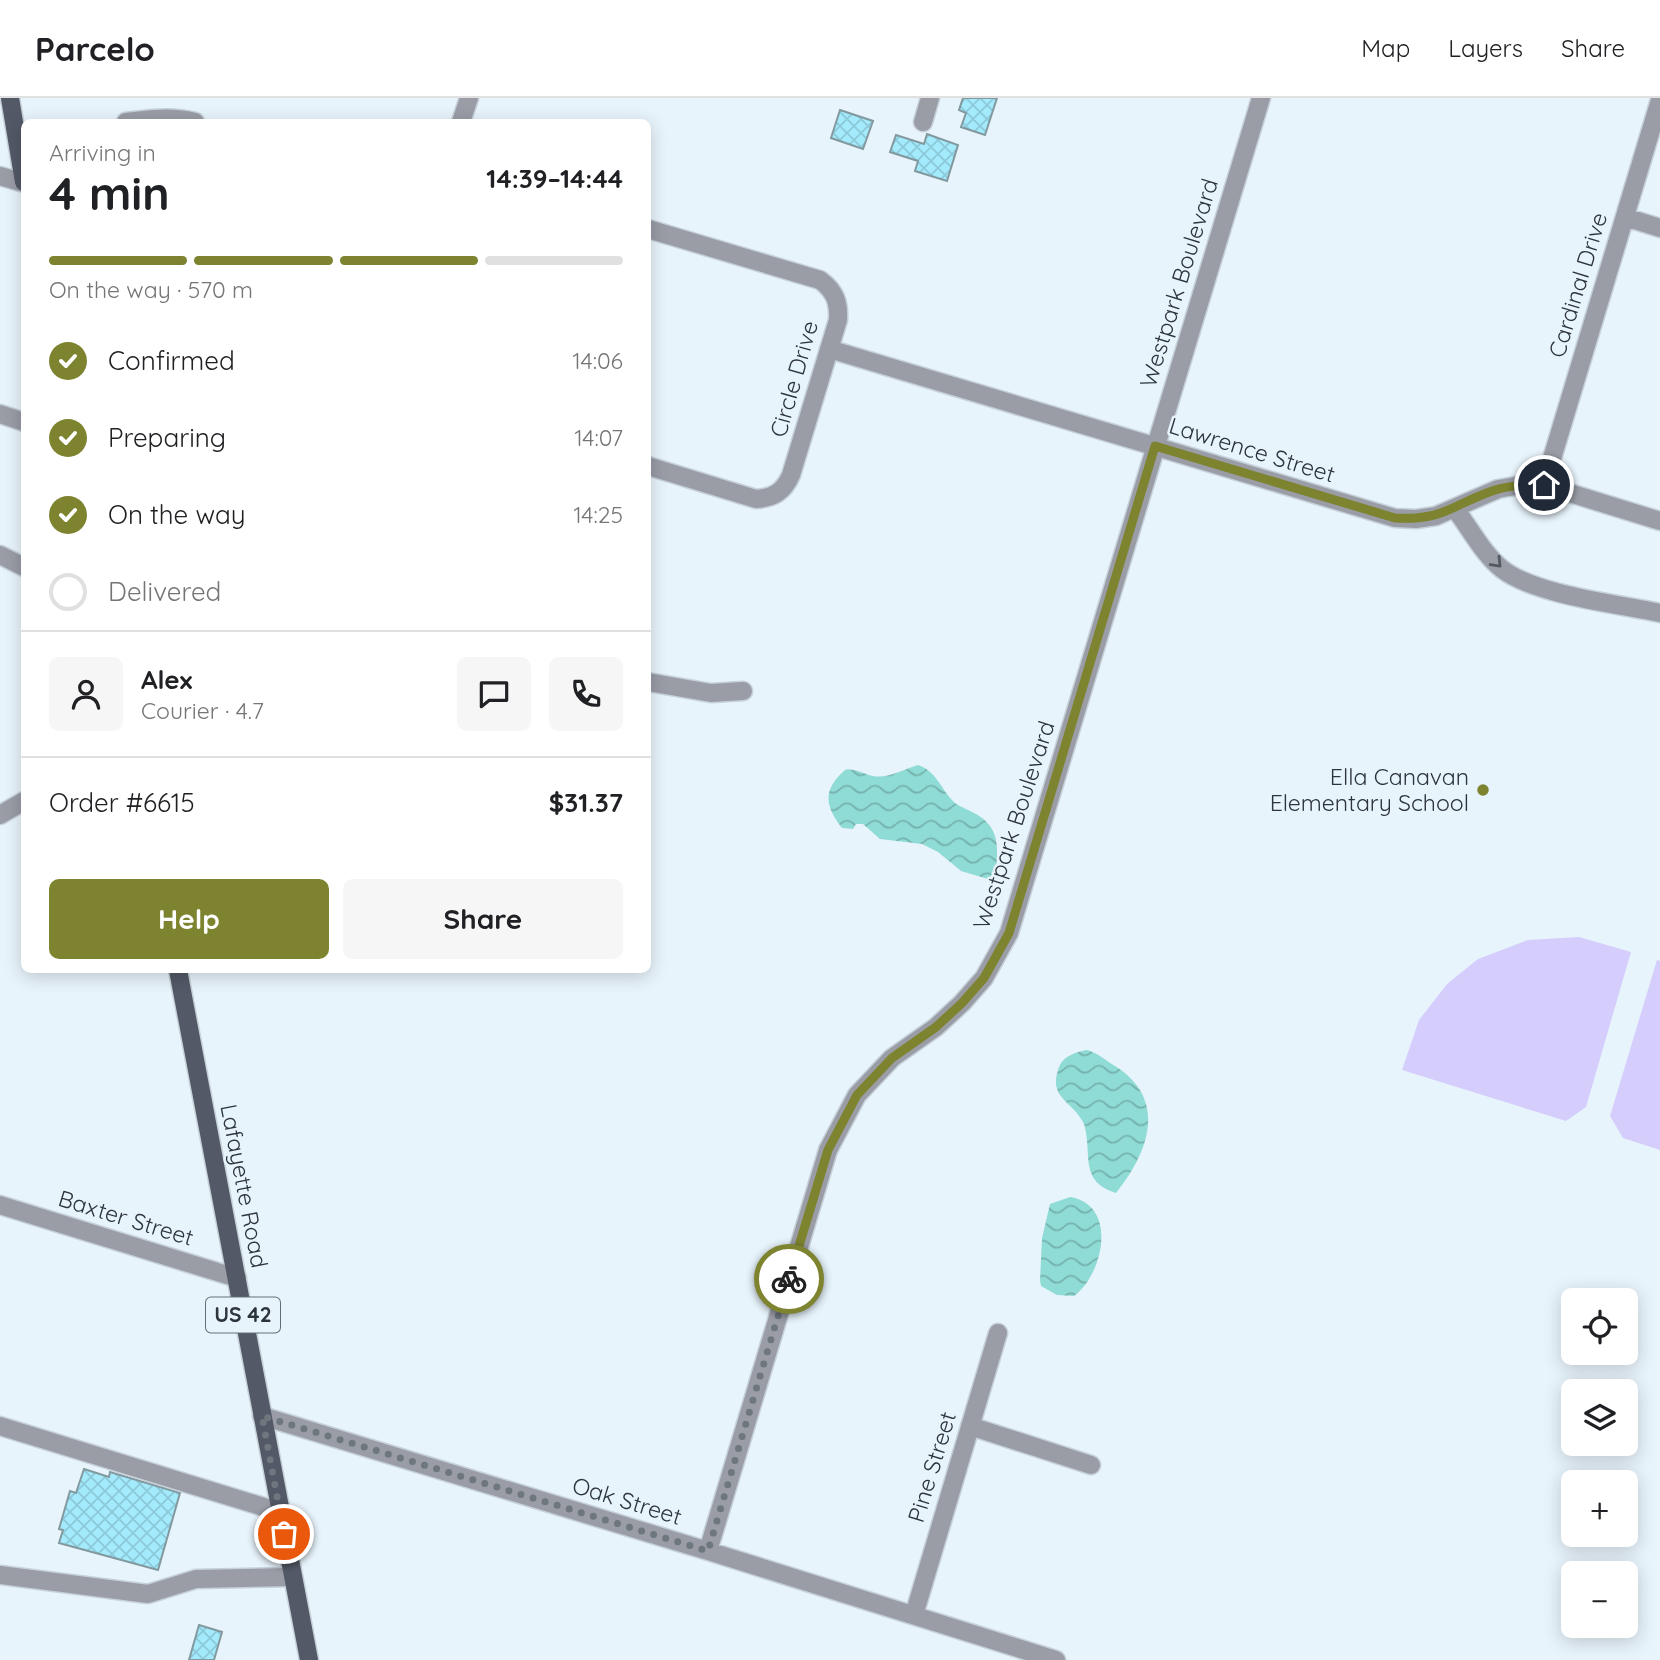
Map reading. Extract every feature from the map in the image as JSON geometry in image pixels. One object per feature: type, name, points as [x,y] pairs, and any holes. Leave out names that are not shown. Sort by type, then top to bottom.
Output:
[{"type":"main road","points":[[10,98],[21,138]]},
{"type":"main road","name":"Lafayette Road","points":[[179,973],[309,1660]]},
{"type":"street","points":[[462,119],[469,98]]},
{"type":"street","points":[[923,122],[930,98]]},
{"type":"street","name":"Westpark Boulevard","points":[[708,1551],[828,1150],[857,1095],[892,1058],[936,1027],[962,1003],[984,978],[1009,933],[1261,98]]},
{"type":"street","name":"Cardinal Drive","points":[[1544,485],[1660,100]]},
{"type":"street","points":[[150,119],[182,119]]},
{"type":"street","points":[[0,176],[21,182]]},
{"type":"street","points":[[1625,217],[1660,228]]},
{"type":"street","name":"Circle Drive","points":[[651,230],[820,281],[830,288],[839,307],[838,320],[792,475],[778,494],[756,499],[651,467]]},
{"type":"street","name":"Lawrence Street","points":[[829,349],[1395,518],[1436,516],[1498,489],[1544,485],[1660,521]]},
{"type":"street","points":[[0,414],[21,421]]},
{"type":"street","points":[[1455,509],[1503,570],[1529,583],[1560,592],[1660,613]]},
{"type":"street","points":[[0,555],[21,566]]},
{"type":"street","points":[[651,683],[711,693],[743,691]]},
{"type":"street","points":[[0,814],[21,803]]},
{"type":"street","name":"Baxter Street","points":[[0,1205],[237,1278]]},
{"type":"street","name":"Pine Street","points":[[914,1615],[998,1333]]},
{"type":"street","name":"Oak Street","points":[[262,1416],[1056,1660]]},
{"type":"street","points":[[0,1426],[280,1513]]},
{"type":"street","points":[[970,1426],[1091,1465]]},
{"type":"street","points":[[0,1575],[148,1594],[196,1579],[293,1577]]},
{"type":"shaded area","points":[[1579,937],[1631,952],[1586,1107],[1566,1121],[1402,1070],[1419,1020],[1447,984],[1478,959],[1528,940]]},
{"type":"shaded area","points":[[1657,960],[1660,961],[1660,1150],[1623,1138],[1610,1116]]},
{"type":"water","points":[[918,765],[934,775],[954,802],[988,823],[996,840],[997,861],[988,879],[961,871],[938,852],[922,844],[880,839],[863,824],[856,824],[853,829],[842,828],[836,820],[829,805],[829,791],[845,770],[879,777]]},
{"type":"water","points":[[1087,1050],[1115,1066],[1132,1080],[1142,1095],[1147,1111],[1148,1127],[1144,1144],[1137,1161],[1116,1193],[1104,1188],[1092,1174],[1084,1124],[1056,1086],[1059,1067],[1064,1060],[1074,1053]]},
{"type":"water","points":[[1070,1197],[1085,1203],[1095,1213],[1100,1226],[1101,1242],[1092,1273],[1074,1296],[1057,1295],[1041,1286],[1040,1280],[1042,1238],[1050,1204]]},
{"type":"building","points":[[963,98],[997,98],[985,135],[961,127],[966,113],[959,110]]},
{"type":"building","points":[[840,110],[873,121],[863,149],[831,138]]},
{"type":"building","points":[[927,134],[958,145],[947,181],[915,171],[918,161],[890,152],[896,135],[924,144]]},
{"type":"building","points":[[84,1469],[109,1477],[110,1472],[180,1493],[158,1570],[59,1543],[63,1530],[59,1529],[70,1491],[76,1493]]},
{"type":"building","points":[[199,1625],[222,1632],[214,1660],[189,1660]]},
{"type":"way so far","points":[[284,1534],[262,1416],[708,1551],[789,1279]]},
{"type":"place","name":"Ella Canavan Elementary School","points":[[1483,790]]},
{"type":"route","points":[[789,1279],[828,1150],[857,1095],[892,1058],[936,1027],[962,1003],[984,978],[1009,933],[1155,446],[1395,518],[1436,516],[1498,489],[1544,485]]}]
